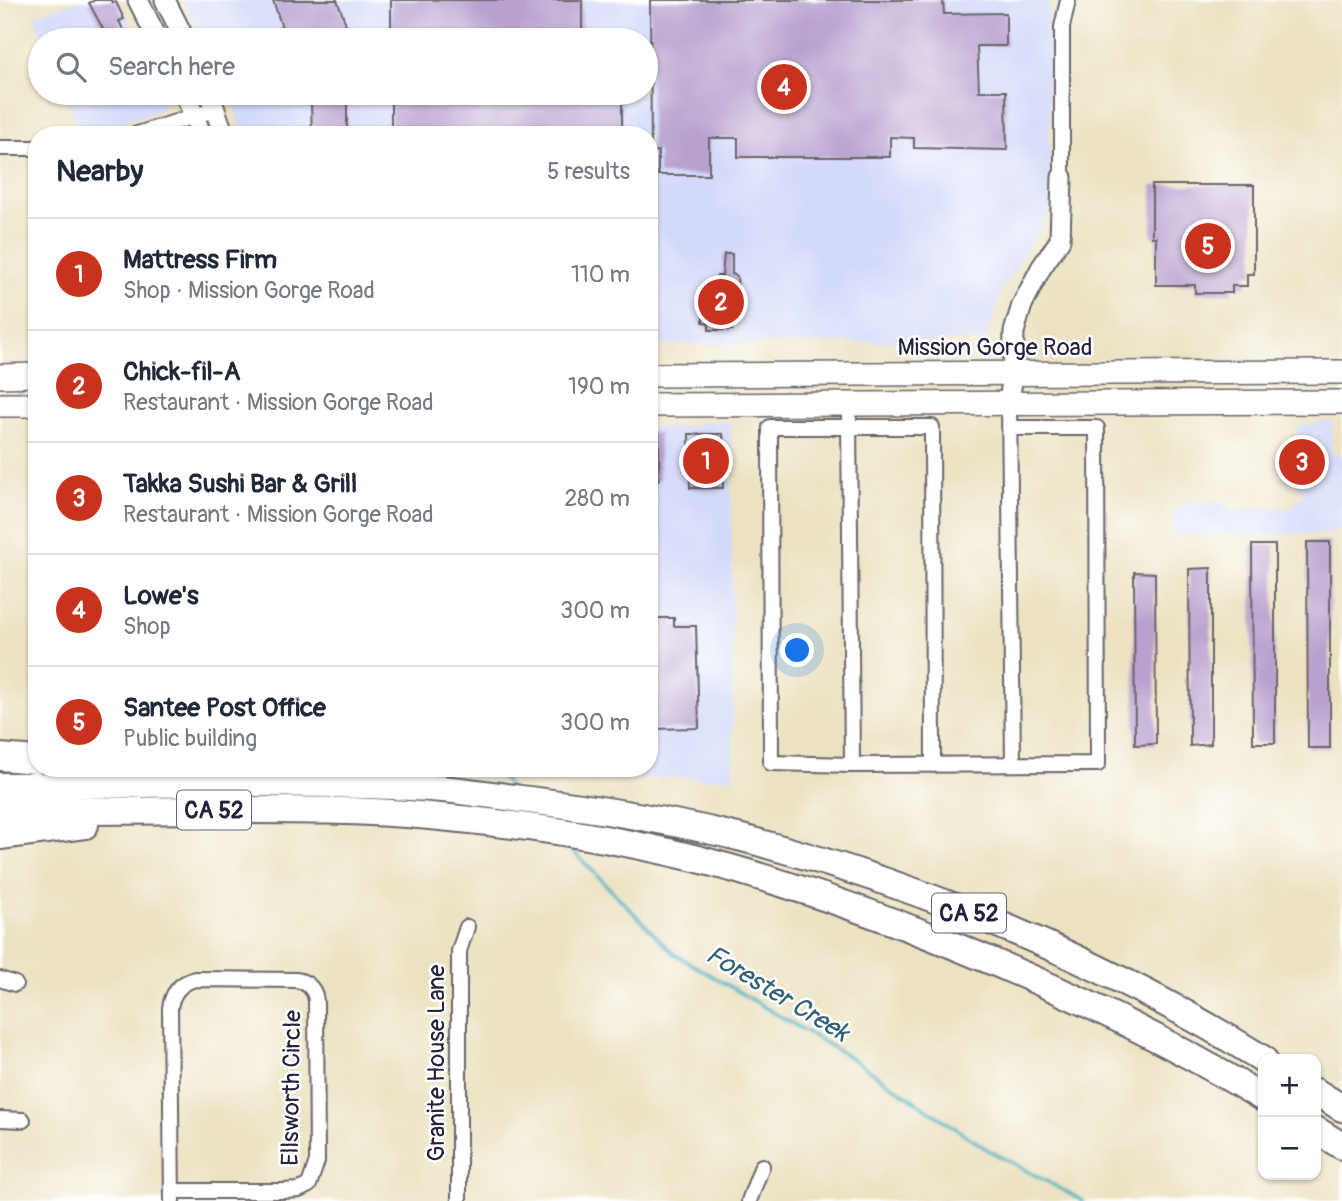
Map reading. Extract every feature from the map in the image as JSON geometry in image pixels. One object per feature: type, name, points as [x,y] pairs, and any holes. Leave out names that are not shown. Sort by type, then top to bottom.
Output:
[{"type":"highway","points":[[0,757],[28,759]]},
{"type":"highway","points":[[154,777],[179,784]]},
{"type":"highway","name":"CA 52","points":[[0,786],[179,784],[432,788],[655,819],[742,838],[872,877],[962,910],[1103,972],[1258,1056]]},
{"type":"highway","name":"CA 52","points":[[0,811],[319,809],[427,815],[594,837],[697,859],[889,919],[1054,987],[1170,1046],[1258,1095]]},
{"type":"highway","points":[[0,835],[200,810]]},
{"type":"highway","points":[[1321,1092],[1342,1100]]},
{"type":"highway","points":[[1321,1093],[1342,1108]]},
{"type":"highway","points":[[1321,1133],[1342,1146]]},
{"type":"main road","name":"Mission Gorge Road","points":[[658,375],[1342,372]]},
{"type":"main road","points":[[0,376],[28,375]]},
{"type":"main road","points":[[658,405],[1342,402]]},
{"type":"main road","points":[[0,405],[28,405]]},
{"type":"street","points":[[138,0],[152,28]]},
{"type":"street","points":[[165,0],[179,28]]},
{"type":"street","points":[[1013,764],[1009,403],[1014,332],[1022,304],[1060,240],[1062,27],[1068,0]]},
{"type":"street","points":[[189,105],[198,126]]},
{"type":"street","points":[[198,126],[211,105]]},
{"type":"street","points":[[214,105],[222,126]]},
{"type":"street","points":[[0,148],[28,148]]},
{"type":"street","points":[[850,404],[852,765]]},
{"type":"street","points":[[933,765],[932,427],[770,426],[771,763],[852,765],[933,765],[1013,764],[1098,764],[1097,428],[1009,428]]},
{"type":"street","name":"Granite House Lane","points":[[459,1201],[459,951],[467,927]]},
{"type":"street","points":[[0,979],[15,984]]},
{"type":"street","name":"Ellsworth Circle","points":[[195,979],[305,982],[314,992],[316,1001],[317,1161],[309,1185],[299,1190],[172,1196],[170,1008],[176,990],[195,979]]},
{"type":"street","points":[[0,1119],[23,1120]]},
{"type":"street","points":[[749,1201],[762,1166]]},
{"type":"shaded area","points":[[82,0],[118,0],[133,28],[38,28],[33,15]]},
{"type":"shaded area","points":[[183,0],[1049,0],[1050,212],[1003,287],[986,341],[658,345],[658,126],[240,126],[233,105],[658,105],[658,28],[196,28]]},
{"type":"shaded area","points":[[69,105],[164,105],[161,110],[141,117],[98,126],[77,126]]},
{"type":"shaded area","points":[[1320,421],[1332,421],[1332,454],[1342,454],[1342,530],[1333,530],[1332,534],[1174,535],[1173,511],[1182,510],[1182,503],[1227,503],[1228,509],[1295,508],[1295,498],[1303,497],[1303,488],[1297,488],[1297,428],[1301,424],[1319,424]]},
{"type":"shaded area","points":[[701,422],[731,422],[733,778],[593,778],[658,777],[658,427],[693,427]]},
{"type":"building","points":[[95,0],[116,2],[124,19],[119,21],[122,28],[103,28],[89,3]]},
{"type":"building","points":[[273,0],[337,0],[347,27],[347,28],[282,28]]},
{"type":"building","points":[[391,0],[582,0],[582,28],[391,28]]},
{"type":"building","points":[[650,0],[943,0],[944,14],[1006,13],[1006,46],[977,46],[979,91],[1006,91],[1007,150],[914,148],[914,138],[890,137],[890,157],[738,157],[738,138],[709,138],[709,175],[658,175],[658,126],[651,126],[651,105],[658,105],[658,28],[650,28]]},
{"type":"building","points":[[311,105],[347,105],[347,126],[312,126]]},
{"type":"building","points":[[391,105],[622,105],[622,126],[391,126]]},
{"type":"building","points":[[1152,185],[1254,185],[1254,274],[1247,274],[1247,286],[1232,286],[1232,293],[1195,293],[1195,285],[1156,285]]},
{"type":"building","points":[[724,254],[732,254],[732,274],[737,276],[739,307],[736,322],[732,322],[732,330],[709,330],[709,323],[703,322],[704,285],[707,285],[707,282],[717,282],[717,276],[722,276]]},
{"type":"building","points":[[658,433],[659,433],[658,480]]},
{"type":"building","points":[[689,434],[723,434],[723,488],[690,488]]},
{"type":"building","points":[[1307,542],[1330,542],[1330,748],[1308,748]]},
{"type":"building","points":[[1252,545],[1275,545],[1275,743],[1253,743]]},
{"type":"building","points":[[1211,568],[1211,744],[1190,746],[1189,569]]},
{"type":"building","points":[[1134,572],[1155,573],[1156,744],[1135,745]]},
{"type":"building","points":[[658,618],[674,618],[674,626],[696,626],[699,728],[658,729]]},
{"type":"waterway","name":"Forester Creek","points":[[13,383],[22,397]]},
{"type":"waterway","name":"Forester Creek","points":[[501,777],[510,787]]},
{"type":"waterway","name":"Forester Creek","points":[[567,845],[673,953],[854,1060],[988,1150],[1083,1201]]},
{"type":"place","name":"Lowe's","points":[[784,87]]},
{"type":"place","name":"Santee Post Office","points":[[1208,246]]},
{"type":"place","name":"Chick-fil-A","points":[[721,302]]},
{"type":"place","name":"Mattress Firm","points":[[706,461]]},
{"type":"place","name":"Takka Sushi Bar & Grill","points":[[1302,462]]}]
